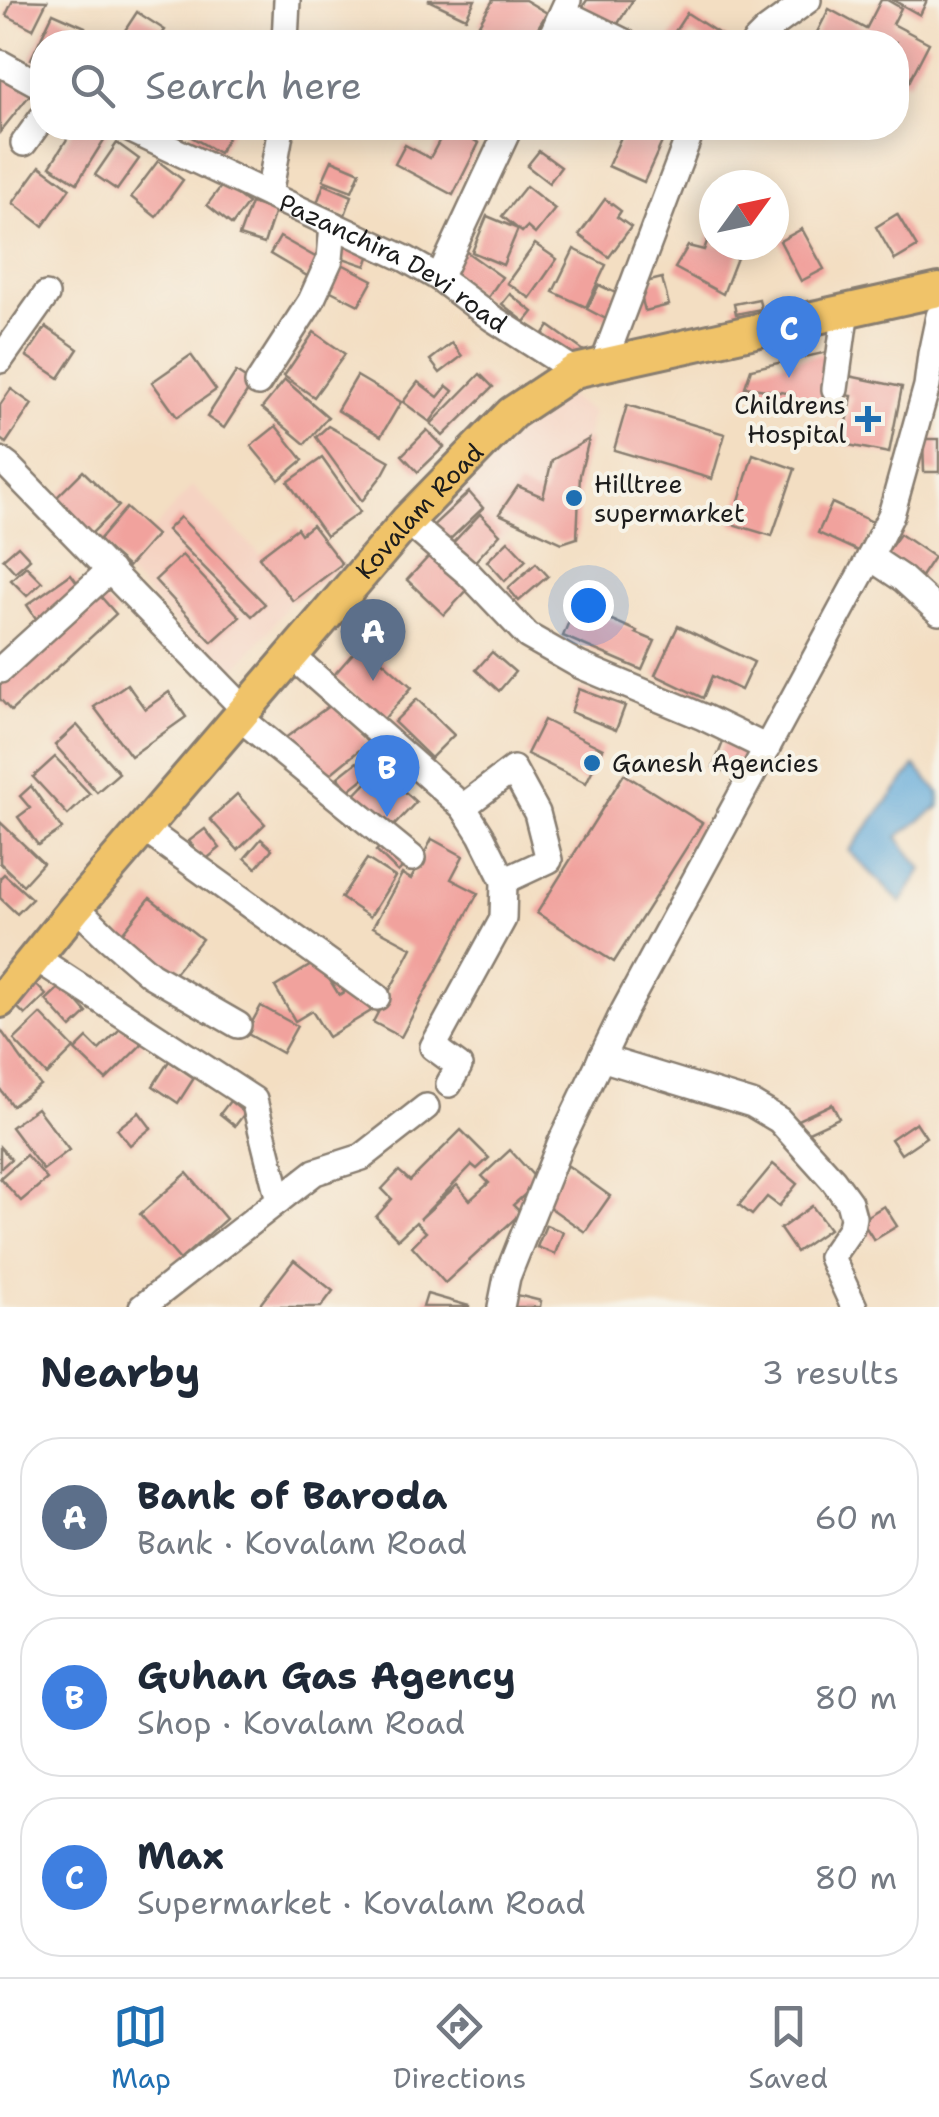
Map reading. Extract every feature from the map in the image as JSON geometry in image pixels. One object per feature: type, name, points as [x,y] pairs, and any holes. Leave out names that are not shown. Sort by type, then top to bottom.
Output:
[{"type":"main road","name":"Kovalam Road","points":[[0,1000],[406,521],[512,413],[589,367],[939,290]]},
{"type":"street","points":[[286,30],[287,0]]},
{"type":"street","points":[[767,30],[808,0]]},
{"type":"street","points":[[555,30],[566,6],[605,30]]},
{"type":"street","points":[[0,63],[30,79]]},
{"type":"street","points":[[24,143],[30,135]]},
{"type":"street","points":[[154,140],[269,194]]},
{"type":"street","name":"Pazanchira Devi road","points":[[279,140],[269,194],[439,278],[492,318],[589,367]]},
{"type":"street","points":[[439,278],[503,140]]},
{"type":"street","points":[[589,367],[658,216],[687,140]]},
{"type":"street","points":[[258,384],[311,300],[330,258],[333,225]]},
{"type":"street","points":[[0,360],[46,295]]},
{"type":"street","points":[[835,389],[846,309]]},
{"type":"street","points":[[501,1307],[507,1277],[561,1142],[624,1011],[891,515],[927,386],[939,316]]},
{"type":"street","points":[[0,460],[110,570],[242,714],[412,858]]},
{"type":"street","points":[[406,521],[468,573],[528,636],[579,665],[767,748]]},
{"type":"street","points":[[870,557],[904,579],[939,612]]},
{"type":"street","points":[[0,670],[110,570]]},
{"type":"street","points":[[292,656],[463,806],[504,880],[503,919],[433,1047],[459,1066],[449,1084]]},
{"type":"street","points":[[463,806],[513,769],[537,814],[549,860],[504,880]]},
{"type":"street","points":[[144,828],[377,998]]},
{"type":"street","points":[[76,907],[152,975],[238,1024]]},
{"type":"street","points":[[36,958],[254,1100],[279,1200]]},
{"type":"street","points":[[601,1058],[752,1104],[779,1120],[849,1202],[851,1228],[831,1257],[854,1307]]},
{"type":"street","points":[[142,1307],[315,1172],[362,1158],[426,1107]]},
{"type":"shaded area","name":"Childrens Hospital","points":[[845,372],[905,385],[891,457],[835,443]]},
{"type":"shaded area","points":[[564,394],[592,412],[579,483],[577,538],[520,523],[489,552],[436,503],[517,424]]},
{"type":"shaded area","points":[[192,486],[297,591],[269,631],[227,678],[122,567]]},
{"type":"water","points":[[915,766],[939,793],[939,807],[897,837],[922,869],[901,903],[849,851]]},
{"type":"building","points":[[13,0],[47,1],[33,29],[6,15]]},
{"type":"building","points":[[428,0],[475,0],[466,18]]},
{"type":"building","points":[[493,0],[525,0],[547,13],[536,30],[490,30],[479,24]]},
{"type":"building","points":[[587,0],[633,0],[614,30],[607,30],[579,12]]},
{"type":"building","points":[[881,0],[901,8],[893,24],[904,30],[818,30],[829,9],[866,29]]},
{"type":"building","points":[[893,0],[927,0],[920,15]]},
{"type":"building","points":[[137,12],[165,30],[125,30]]},
{"type":"building","points":[[53,13],[85,27],[84,30],[45,30]]},
{"type":"building","points":[[687,13],[713,30],[676,30]]},
{"type":"building","points":[[572,21],[586,30],[566,30]]},
{"type":"building","points":[[909,32],[929,43],[909,82]]},
{"type":"building","points":[[0,73],[30,89],[30,95],[0,132]]},
{"type":"building","points":[[66,140],[104,140],[77,183],[50,166]]},
{"type":"building","points":[[197,140],[226,140],[219,153]]},
{"type":"building","points":[[440,140],[479,143],[453,195],[395,164],[405,145],[430,158]]},
{"type":"building","points":[[620,140],[663,140],[644,182],[608,166]]},
{"type":"building","points":[[117,143],[139,159],[117,190],[95,175]]},
{"type":"building","points":[[539,151],[561,167],[549,183],[527,166]]},
{"type":"building","points":[[332,160],[360,172],[352,191],[323,180]]},
{"type":"building","points":[[158,161],[183,180],[156,217],[131,197]]},
{"type":"building","points":[[40,166],[70,188],[43,226],[13,203]]},
{"type":"building","points":[[223,184],[248,203],[232,225],[207,205]]},
{"type":"building","points":[[324,184],[352,196],[345,215],[317,203]]},
{"type":"building","points":[[526,186],[555,209],[535,234],[527,227],[522,232],[502,216]]},
{"type":"building","points":[[605,199],[621,211],[617,217],[631,227],[609,257],[579,235]]},
{"type":"building","points":[[251,203],[275,211],[264,244],[239,236]]},
{"type":"building","points":[[897,214],[917,247],[895,260],[876,227]]},
{"type":"building","points":[[487,216],[518,229],[503,265],[472,252]]},
{"type":"building","points":[[802,229],[824,269],[801,281],[789,258],[789,236]]},
{"type":"building","points":[[280,237],[324,262],[314,280],[270,254]]},
{"type":"building","points":[[341,237],[372,248],[366,266],[334,255]]},
{"type":"building","points":[[535,244],[557,259],[530,298],[507,283]]},
{"type":"building","points":[[688,246],[699,249],[699,260],[736,260],[723,294],[675,268]]},
{"type":"building","points":[[461,248],[502,277],[487,299],[446,271]]},
{"type":"building","points":[[574,249],[606,265],[586,307],[553,292]]},
{"type":"building","points":[[340,263],[373,280],[359,305],[327,289]]},
{"type":"building","points":[[662,278],[669,305],[645,311],[638,284]]},
{"type":"building","points":[[599,285],[618,294],[606,319],[587,309]]},
{"type":"building","points":[[510,294],[533,312],[525,322],[502,304]]},
{"type":"building","points":[[759,299],[761,309],[736,314],[734,304]]},
{"type":"building","points":[[549,326],[584,351],[575,363],[541,338]]},
{"type":"building","points":[[46,327],[78,349],[59,378],[26,356]]},
{"type":"building","points":[[314,332],[345,354],[314,397],[284,376]]},
{"type":"building","points":[[452,343],[462,356],[440,373],[430,360]]},
{"type":"building","points":[[832,351],[827,406],[794,403],[794,394],[745,387],[751,369]]},
{"type":"building","points":[[191,355],[216,390],[177,417],[152,382]]},
{"type":"building","points":[[236,372],[253,383],[224,428],[207,417]]},
{"type":"building","points":[[480,374],[493,387],[443,436],[431,424]]},
{"type":"building","points":[[357,376],[401,402],[381,436],[337,410]]},
{"type":"building","name":"Childrens Hospital","points":[[849,376],[902,387],[889,453],[843,444],[852,396],[846,395]]},
{"type":"building","points":[[285,380],[328,417],[305,444],[262,408]]},
{"type":"building","points":[[418,382],[438,397],[447,386],[453,391],[430,422],[403,402]]},
{"type":"building","points":[[11,389],[32,404],[6,443],[0,439],[0,405]]},
{"type":"building","points":[[627,405],[725,434],[712,479],[614,450]]},
{"type":"building","points":[[276,426],[303,460],[279,480],[251,446]]},
{"type":"building","points":[[328,426],[390,461],[362,501],[316,437]]},
{"type":"building","points":[[427,430],[444,447],[418,472],[402,455]]},
{"type":"building","points":[[589,439],[580,475],[577,538],[562,543],[499,514],[518,486],[543,497],[552,460]]},
{"type":"building","points":[[923,439],[939,439],[939,472],[924,472]]},
{"type":"building","points":[[753,454],[795,469],[772,536],[732,524]]},
{"type":"building","points":[[322,458],[360,512],[326,536],[288,482]]},
{"type":"building","points":[[83,471],[119,506],[89,536],[53,501]]},
{"type":"building","points":[[469,492],[483,508],[441,548],[426,532]]},
{"type":"building","points":[[832,503],[875,523],[862,553],[818,533]]},
{"type":"building","points":[[126,508],[156,535],[128,567],[98,541]]},
{"type":"building","points":[[480,514],[500,534],[470,567],[449,547]]},
{"type":"building","points":[[180,517],[265,604],[252,616],[167,530]]},
{"type":"building","points":[[312,525],[342,564],[293,601],[259,557],[297,528],[301,534]]},
{"type":"building","points":[[900,534],[934,557],[920,578],[885,555]]},
{"type":"building","points":[[508,541],[526,560],[505,581],[487,561]]},
{"type":"building","points":[[18,546],[30,559],[15,572],[3,559]]},
{"type":"building","points":[[432,553],[470,587],[444,615],[407,580]]},
{"type":"building","points":[[182,555],[240,617],[212,642],[155,580]]},
{"type":"building","points":[[536,563],[548,576],[519,601],[508,588]]},
{"type":"building","points":[[26,566],[42,582],[27,596],[11,580]]},
{"type":"building","points":[[71,574],[84,592],[39,623],[27,605]]},
{"type":"building","points":[[95,590],[116,614],[11,711],[0,699],[0,678]]},
{"type":"building","points":[[576,604],[655,641],[642,670],[563,636]]},
{"type":"building","points":[[678,626],[754,662],[741,690],[712,676],[703,698],[655,675]]},
{"type":"building","points":[[362,643],[412,687],[384,719],[334,675]]},
{"type":"building","points":[[492,652],[515,672],[499,691],[476,670]]},
{"type":"building","points":[[127,684],[145,709],[169,692],[186,717],[131,756],[94,707]]},
{"type":"building","points":[[579,689],[625,706],[616,730],[571,712]]},
{"type":"building","points":[[417,699],[454,735],[431,758],[394,722]]},
{"type":"building","points":[[333,703],[368,743],[324,779],[281,741]]},
{"type":"building","points":[[544,720],[603,749],[586,783],[527,754]]},
{"type":"building","points":[[77,725],[119,773],[97,792],[55,745]]},
{"type":"building","points":[[725,737],[753,748],[740,778],[713,767]]},
{"type":"building","points":[[55,757],[90,794],[68,815],[33,777]]},
{"type":"building","points":[[357,762],[368,775],[349,790],[338,777]]},
{"type":"building","points":[[624,774],[702,823],[614,962],[537,913]]},
{"type":"building","points":[[371,778],[381,787],[390,778],[416,802],[388,832],[352,798]]},
{"type":"building","points":[[31,786],[62,829],[38,845],[18,817],[30,808],[20,796]]},
{"type":"building","points":[[237,794],[265,824],[238,850],[210,819]]},
{"type":"building","points":[[0,822],[43,863],[23,885],[0,863]]},
{"type":"building","points":[[205,829],[220,848],[204,861],[189,841]]},
{"type":"building","points":[[261,839],[272,849],[256,868],[245,858]]},
{"type":"building","points":[[432,839],[463,856],[451,879],[478,893],[401,1037],[373,1022],[412,948],[373,927],[402,874],[411,879]]},
{"type":"building","points":[[387,840],[408,861],[398,872],[376,851]]},
{"type":"building","points":[[367,859],[395,877],[370,917],[341,898]]},
{"type":"building","points":[[4,874],[32,899],[17,914],[0,898],[0,878]]},
{"type":"building","points":[[150,898],[202,939],[170,979],[119,937]]},
{"type":"building","points":[[318,961],[339,995],[355,985],[371,1011],[328,1037],[312,1011],[295,1021],[275,987]]},
{"type":"building","points":[[30,978],[46,995],[25,1015],[8,998]]},
{"type":"building","points":[[62,985],[87,1013],[71,1028],[46,1000]]},
{"type":"building","points":[[261,1006],[297,1026],[282,1053],[246,1033]]},
{"type":"building","points":[[41,1014],[74,1048],[47,1075],[14,1040]]},
{"type":"building","points":[[124,1025],[143,1043],[106,1080],[75,1050],[87,1038],[99,1050]]},
{"type":"building","points":[[0,1029],[40,1085],[12,1106],[0,1089]]},
{"type":"building","points":[[169,1061],[194,1078],[178,1103],[153,1086]]},
{"type":"building","points":[[230,1101],[245,1113],[235,1126],[220,1114]]},
{"type":"building","points":[[832,1104],[839,1118],[800,1136],[793,1122]]},
{"type":"building","points":[[37,1108],[69,1150],[43,1170],[11,1127]]},
{"type":"building","points":[[139,1112],[151,1128],[130,1145],[117,1129]]},
{"type":"building","points":[[916,1122],[926,1137],[901,1154],[891,1139]]},
{"type":"building","points":[[461,1130],[489,1158],[477,1169],[472,1165],[420,1219],[457,1185],[470,1200],[489,1183],[482,1176],[510,1150],[539,1182],[513,1205],[521,1213],[445,1283],[412,1246],[426,1232],[416,1222],[398,1239],[376,1217],[392,1199],[382,1189],[399,1171],[410,1181]]},
{"type":"building","points":[[0,1147],[11,1159],[0,1169]]},
{"type":"building","points":[[26,1155],[47,1179],[21,1201],[0,1178]]},
{"type":"building","points":[[773,1164],[797,1184],[779,1206],[767,1197],[752,1215],[739,1205]]},
{"type":"building","points":[[567,1165],[610,1196],[585,1232],[542,1202]]},
{"type":"building","points":[[187,1173],[226,1219],[180,1260],[140,1214]]},
{"type":"building","points":[[812,1206],[829,1229],[796,1252],[780,1229]]},
{"type":"building","points":[[884,1206],[897,1226],[874,1240],[861,1220]]},
{"type":"building","points":[[546,1225],[563,1232],[555,1254],[537,1247]]},
{"type":"building","points":[[294,1260],[333,1291],[321,1307],[258,1307]]},
{"type":"building","points":[[427,1294],[469,1306],[469,1307],[423,1307]]},
{"type":"building","points":[[513,1294],[541,1301],[540,1307],[510,1307]]},
{"type":"place","name":"Max","points":[[789,378]]},
{"type":"place","name":"Childrens Hospital","points":[[868,419]]},
{"type":"place","name":"Hilltree supermarket","points":[[574,498]]},
{"type":"place","name":"Bank of Baroda","points":[[373,681]]},
{"type":"place","name":"Ganesh Agencies","points":[[592,763]]},
{"type":"place","name":"Guhan Gas Agency","points":[[387,817]]}]
